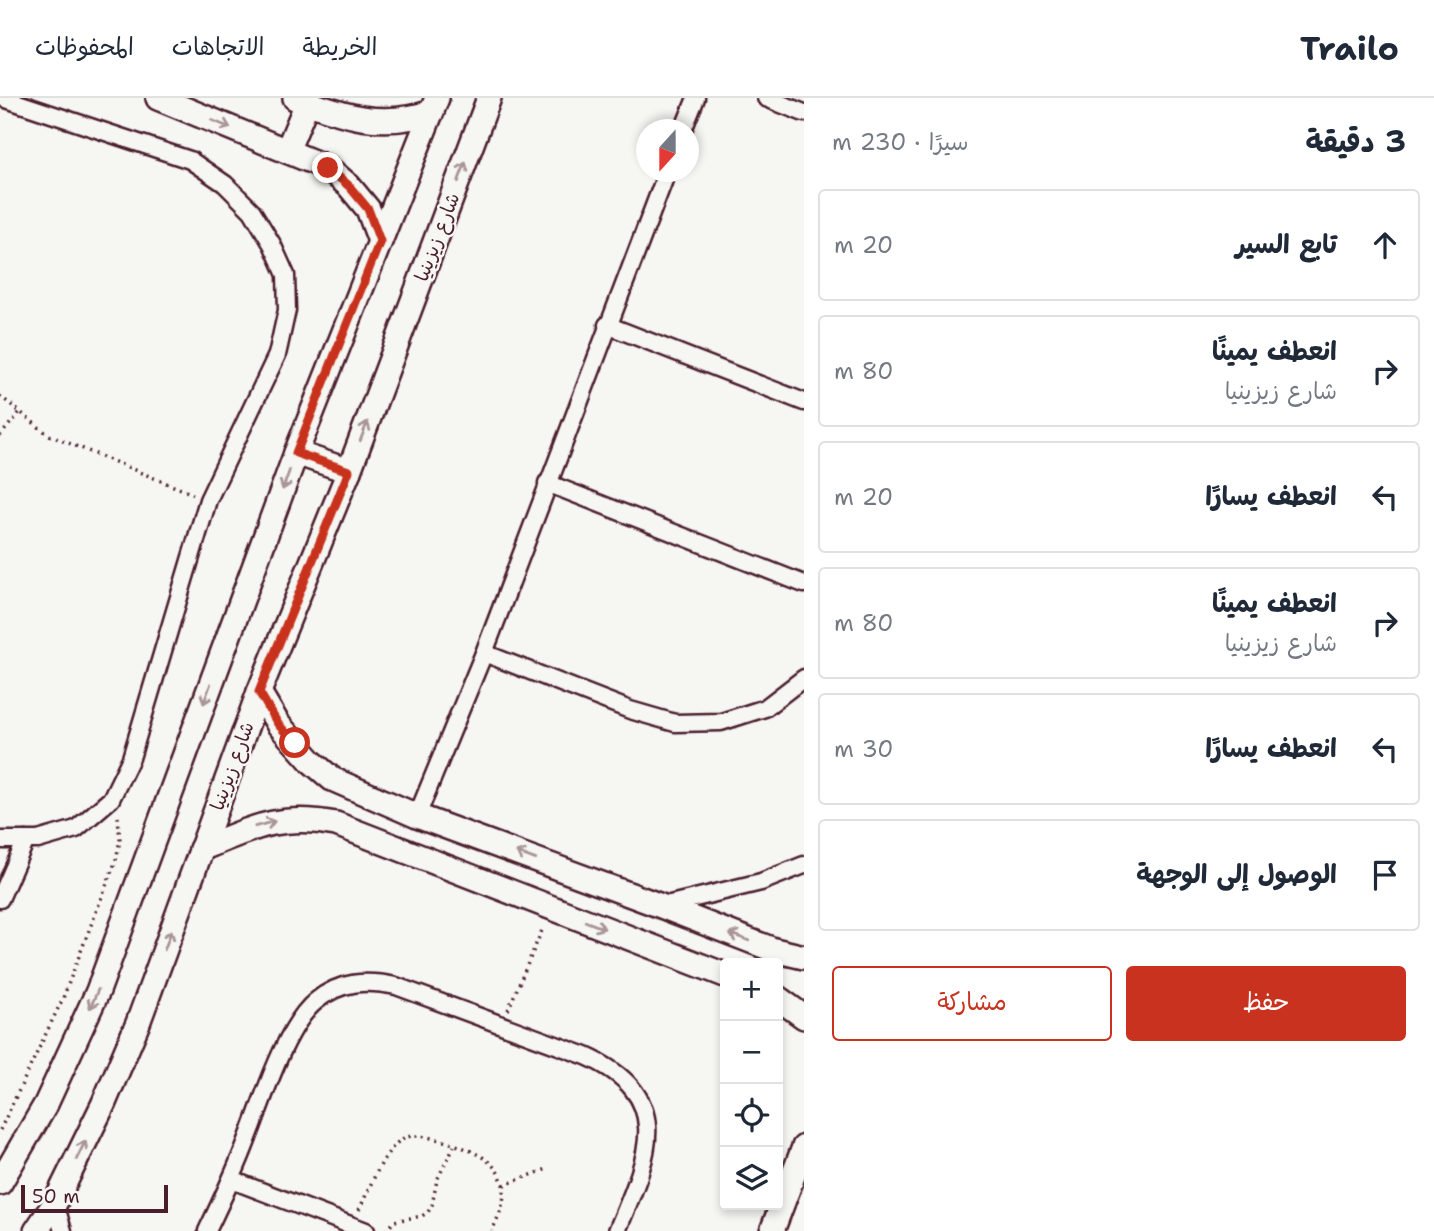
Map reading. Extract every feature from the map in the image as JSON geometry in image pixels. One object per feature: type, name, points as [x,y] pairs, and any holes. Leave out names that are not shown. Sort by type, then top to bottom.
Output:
[{"type":"main road","points":[[158,98],[328,168],[349,186],[368,209],[380,241]]},
{"type":"main road","name":"شارع زيزينيا","points":[[36,1231],[55,1203],[118,1070],[259,692],[349,471],[489,98]]},
{"type":"main road","points":[[287,151],[301,100],[359,120],[385,121],[415,117],[434,105]]},
{"type":"main road","points":[[0,1183],[46,1104],[98,991],[296,453],[434,105]]},
{"type":"main road","points":[[296,453],[349,471]]},
{"type":"main road","points":[[259,692],[278,724],[312,762],[332,779],[417,816],[774,950],[804,957]]},
{"type":"main road","points":[[201,849],[266,823],[313,819],[336,824],[720,973]]},
{"type":"main road","points":[[783,1002],[804,1017]]},
{"type":"main road","points":[[772,1231],[804,1147]]},
{"type":"street","points":[[0,841],[38,840],[76,829],[111,799],[131,758],[208,500],[277,355],[287,310],[286,275],[272,244],[252,211],[225,184],[190,160],[3,98]]},
{"type":"street","points":[[687,119],[696,98]]},
{"type":"street","points":[[766,98],[804,113]]},
{"type":"street","points":[[417,816],[484,653],[663,182]]},
{"type":"street","points":[[607,325],[804,402]]},
{"type":"street","points":[[547,483],[804,584]]},
{"type":"street","points":[[484,653],[630,710],[675,723],[721,722],[765,708],[804,678]]},
{"type":"street","points":[[0,899],[26,840]]},
{"type":"street","points":[[661,906],[761,882],[804,865]]},
{"type":"street","points":[[207,1231],[232,1180],[288,1040],[301,1016],[332,989],[353,982],[385,984],[502,1025],[608,1066],[627,1083],[640,1103],[647,1127],[648,1151],[641,1175],[617,1231]]},
{"type":"street","points":[[232,1180],[359,1228]]},
{"type":"street","points":[[55,1203],[63,1231]]},
{"type":"path","points":[[0,397],[49,435],[208,500]]},
{"type":"path","points":[[0,436],[20,412]]},
{"type":"path","points":[[0,1130],[63,998],[116,860],[120,840],[118,819],[111,799]]},
{"type":"path","points":[[502,1025],[544,928]]},
{"type":"path","points":[[359,1228],[392,1146],[405,1137],[420,1134],[483,1157],[496,1168],[503,1185],[504,1197],[492,1231]]},
{"type":"path","points":[[386,1231],[394,1221],[422,1216],[428,1212],[437,1180],[455,1146]]},
{"type":"path","points":[[503,1185],[550,1168]]},
{"type":"route","points":[[295,743],[278,724],[259,692],[349,471],[296,453],[380,241],[368,209],[349,186],[328,168]]}]
